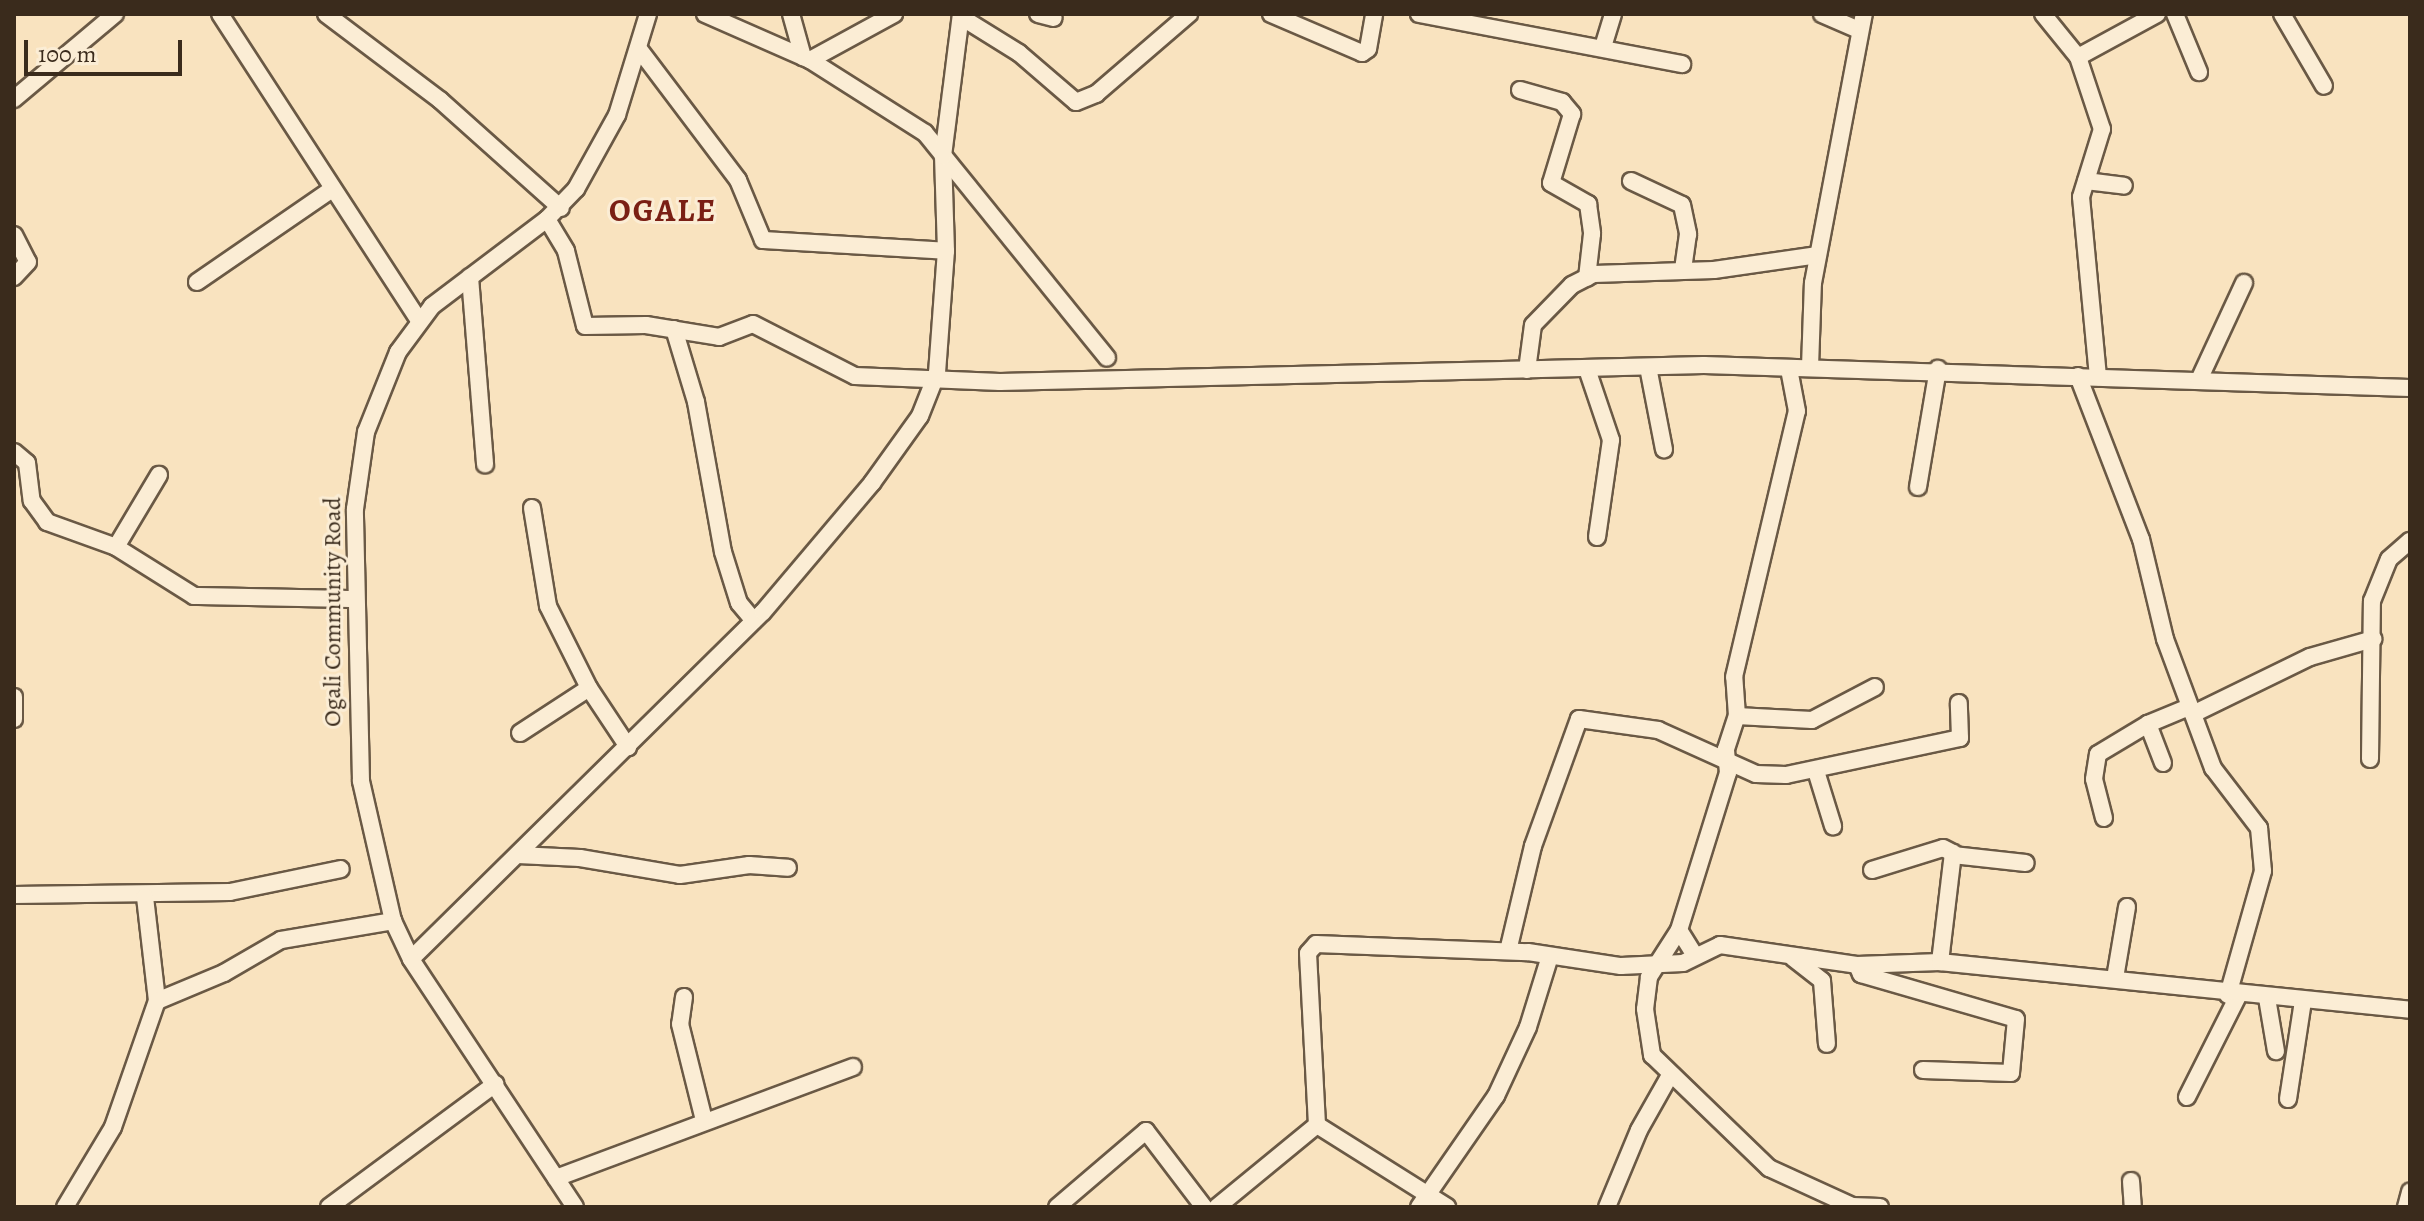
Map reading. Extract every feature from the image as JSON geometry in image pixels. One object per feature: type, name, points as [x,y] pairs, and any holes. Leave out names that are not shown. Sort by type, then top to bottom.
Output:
[{"type":"street","points":[[14,99],[115,14]]},
{"type":"street","points":[[220,14],[260,66],[331,190],[419,320]]},
{"type":"street","points":[[326,14],[440,100],[561,208]]},
{"type":"street","name":"Ogali Community Road","points":[[575,1207],[411,959],[393,921],[365,816],[354,599],[355,509],[366,432],[387,372],[419,320],[561,208],[606,138],[639,49],[648,14]]},
{"type":"street","points":[[705,14],[806,58],[903,116],[943,156],[1107,358]]},
{"type":"street","points":[[791,14],[806,58]]},
{"type":"street","points":[[806,58],[894,14]]},
{"type":"street","points":[[411,959],[754,621],[872,483],[920,416],[936,380],[946,251],[943,156],[961,15],[1019,53],[1076,102],[1096,94],[1189,14]]},
{"type":"street","points":[[1271,14],[1362,53],[1374,14]]},
{"type":"street","points":[[1419,14],[1682,64]]},
{"type":"street","points":[[1603,47],[1613,14]]},
{"type":"street","points":[[1810,367],[1818,255],[1861,22],[1822,14]]},
{"type":"street","points":[[2043,14],[2078,57],[2102,129],[2086,181],[2084,264],[2098,377]]},
{"type":"street","points":[[2078,57],[2157,14]]},
{"type":"street","points":[[2175,14],[2199,72]]},
{"type":"street","points":[[2282,14],[2324,86]]},
{"type":"street","points":[[639,49],[738,180],[763,240],[946,251]]},
{"type":"street","points":[[1520,90],[1562,102],[1572,114],[1551,183],[1588,204],[1592,234],[1587,278]]},
{"type":"street","points":[[1631,181],[1682,205],[1688,234],[1683,269]]},
{"type":"street","points":[[2086,181],[2124,186]]},
{"type":"street","points":[[197,282],[331,190]]},
{"type":"street","points":[[547,219],[572,269],[580,322],[674,329],[719,337],[753,324],[844,372],[936,380],[1648,367],[1810,367],[1938,369],[2410,388]]},
{"type":"street","points":[[14,235],[28,262],[14,277]]},
{"type":"street","points":[[1527,370],[1533,325],[1587,278],[1626,268],[1683,269],[1818,255]]},
{"type":"street","points":[[470,277],[485,464]]},
{"type":"street","points":[[2199,380],[2244,283]]},
{"type":"street","points":[[674,329],[696,402],[723,552],[739,603],[754,621]]},
{"type":"street","points":[[1648,367],[1664,449]]},
{"type":"street","points":[[1587,369],[1611,440],[1597,537]]},
{"type":"street","points":[[1789,369],[1797,411],[1734,677],[1737,716],[1725,757],[1728,773],[1718,814],[1679,930],[1654,964],[1646,1017],[1652,1055],[1669,1077],[1696,1095],[1769,1168],[1852,1206],[1880,1207]]},
{"type":"street","points":[[1918,487],[1938,369]]},
{"type":"street","points":[[2078,376],[2141,539],[2165,639],[2213,768],[2246,805],[2263,846],[2263,871],[2233,995],[2187,1097]]},
{"type":"street","points":[[14,452],[30,471],[38,513],[116,547],[203,599],[354,599]]},
{"type":"street","points":[[116,547],[159,475]]},
{"type":"street","points":[[532,508],[548,606],[589,688],[628,747]]},
{"type":"street","points":[[2370,759],[2373,639],[2378,583],[2389,559],[2410,541]]},
{"type":"street","points":[[2104,818],[2094,779],[2098,754],[2148,724],[2191,710],[2310,657],[2373,639]]},
{"type":"street","points":[[1737,716],[1812,720],[1875,687]]},
{"type":"street","points":[[520,733],[589,688]]},
{"type":"street","points":[[14,697],[14,719]]},
{"type":"street","points":[[1508,951],[1533,846],[1579,719],[1658,730],[1725,757],[1756,774],[1816,771],[1960,738],[1959,703]]},
{"type":"street","points":[[2148,724],[2163,763]]},
{"type":"street","points":[[1816,771],[1833,826]]},
{"type":"street","points":[[1872,870],[1943,848],[1953,855],[2026,863]]},
{"type":"street","points":[[518,855],[580,858],[680,875],[749,865],[788,868]]},
{"type":"street","points":[[1940,962],[1953,855]]},
{"type":"street","points":[[14,895],[145,897],[230,892],[341,869]]},
{"type":"street","points":[[65,1207],[113,1127],[157,1001],[145,897]]},
{"type":"street","points":[[2115,978],[2127,907]]},
{"type":"street","points":[[157,1001],[224,973],[281,940],[393,921]]},
{"type":"street","points":[[1679,930],[1694,954]]},
{"type":"street","points":[[1317,1125],[1311,947],[1508,951],[1621,966],[1683,963],[1694,954],[1720,945],[1857,965],[1940,962],[2115,978],[2233,995],[2410,1010]]},
{"type":"street","points":[[1789,955],[1822,981],[1827,1044]]},
{"type":"street","points":[[1424,1201],[1496,1096],[1528,1027],[1550,956]]},
{"type":"street","points":[[1857,965],[1861,974],[2016,1019],[2011,1073],[1923,1070]]},
{"type":"street","points":[[684,997],[680,1024],[704,1120]]},
{"type":"street","points":[[2267,998],[2276,1051]]},
{"type":"street","points":[[2288,1099],[2303,1001]]},
{"type":"street","points":[[556,1178],[704,1120],[853,1067]]},
{"type":"street","points":[[1607,1207],[1639,1130],[1669,1077]]},
{"type":"street","points":[[329,1207],[495,1084]]},
{"type":"street","points":[[1317,1125],[1424,1201],[1447,1207]]},
{"type":"street","points":[[1217,1207],[1317,1125]]},
{"type":"street","points":[[1057,1207],[1146,1131],[1204,1207]]},
{"type":"street","points":[[2131,1181],[2133,1207]]},
{"type":"street","points":[[2406,1207],[2410,1192]]},
{"type":"district","name":"OGALE","points":[[663,210]]}]
